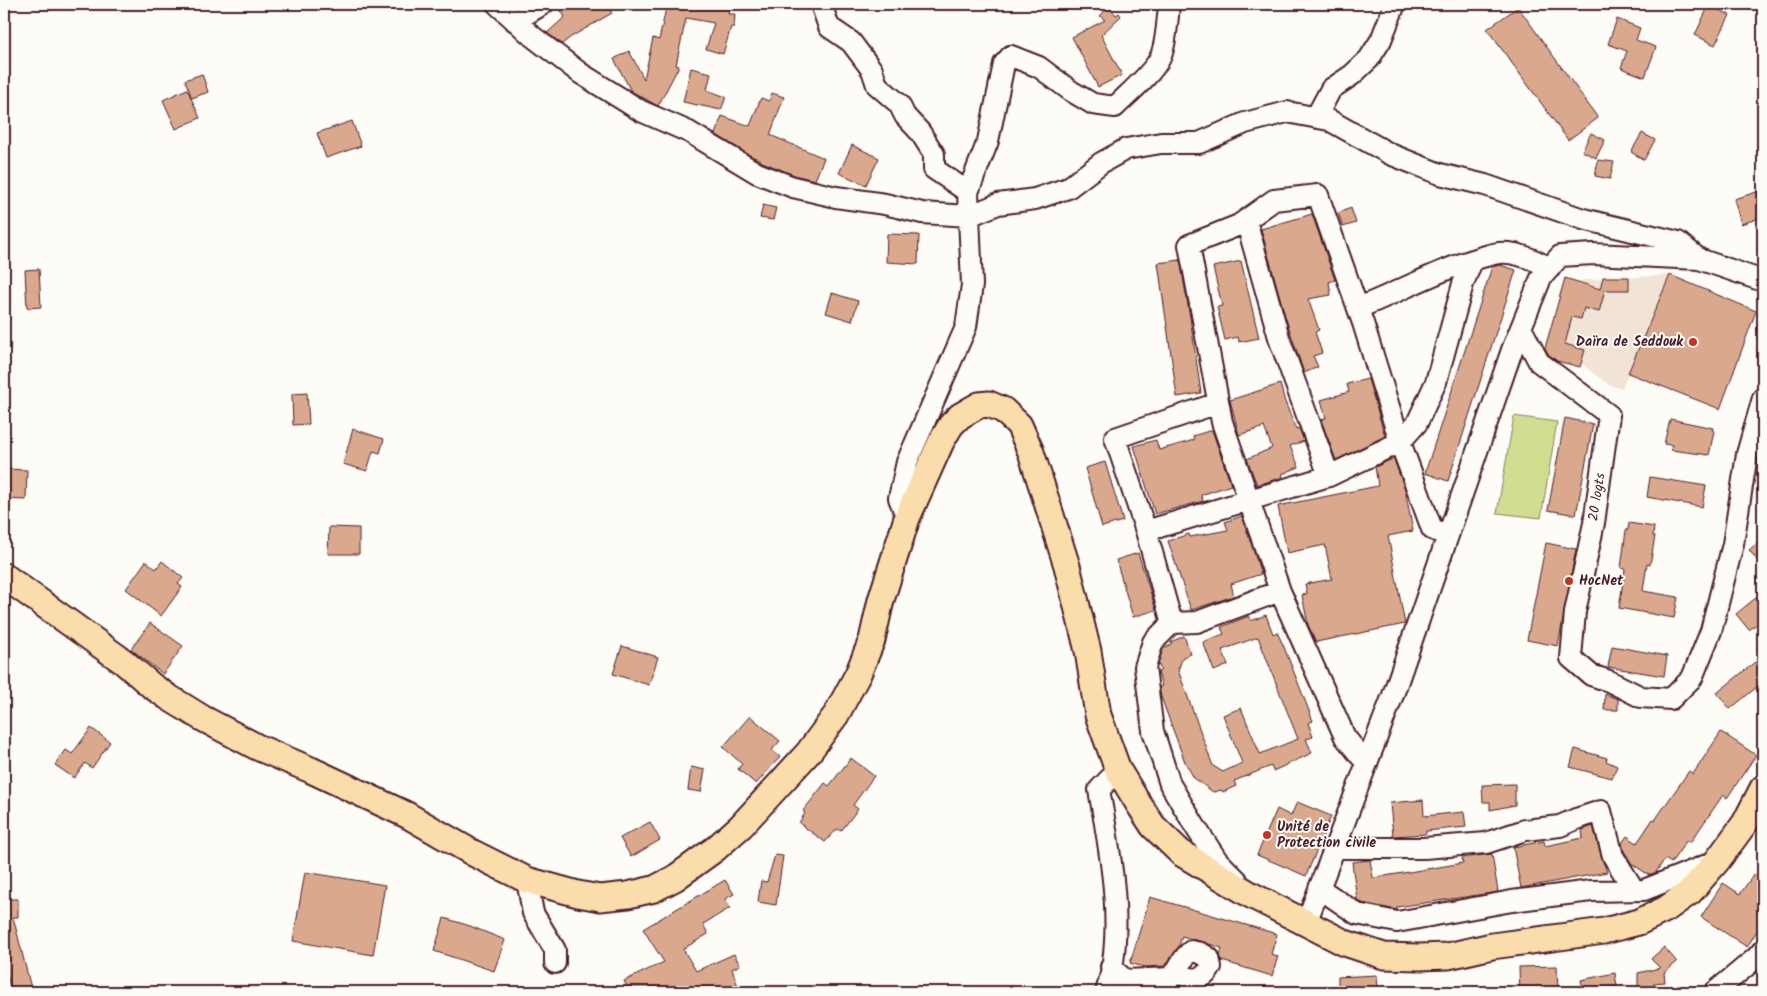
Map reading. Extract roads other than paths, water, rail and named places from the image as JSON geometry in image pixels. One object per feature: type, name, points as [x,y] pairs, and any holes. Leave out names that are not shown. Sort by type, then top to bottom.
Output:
[{"type":"main road","points":[[4,576],[124,662],[152,686],[202,718],[257,747],[407,815],[473,853],[527,880],[600,898],[628,895],[654,888],[675,878],[715,849],[741,826],[808,753],[836,715],[858,674],[872,640],[881,600],[908,518],[941,442],[951,425],[960,416],[979,405],[988,404],[996,406],[1009,414],[1019,425],[1031,452],[1064,557],[1088,651],[1098,715],[1118,770],[1153,826],[1181,853],[1251,895],[1345,943],[1384,956],[1448,956],[1492,946],[1604,931],[1639,922],[1666,910],[1690,892],[1717,861],[1744,822],[1763,788]]},
{"type":"street","points":[[498,4],[532,36],[580,73],[641,111],[689,132],[757,172],[793,186],[836,197],[885,204],[922,213],[969,216],[998,204],[1036,199],[1068,188],[1101,163],[1126,149],[1161,143],[1199,143],[1245,123],[1287,112],[1329,120],[1390,154],[1440,174],[1485,185],[1583,219],[1678,242],[1700,259]]},
{"type":"street","points":[[515,21],[543,4]]},
{"type":"street","points":[[821,4],[829,26],[852,42],[872,70],[877,85],[899,104],[905,116],[920,132],[934,154],[934,169],[968,192]]},
{"type":"street","points":[[908,518],[899,498],[907,462],[966,327],[972,285],[968,192],[988,141],[1004,64],[1011,56],[1039,67],[1092,104],[1115,107],[1142,80],[1161,57],[1169,4]]},
{"type":"street","points":[[1316,117],[1331,90],[1352,75],[1369,59],[1381,40],[1395,4]]},
{"type":"street","points":[[1367,764],[1345,737],[1280,591],[1222,422],[1189,245],[1238,225],[1274,200],[1318,195],[1358,308],[1400,442],[1432,529],[1448,536]]},
{"type":"street","points":[[1246,220],[1280,341],[1328,476]]},
{"type":"street","points":[[1358,308],[1419,280],[1472,260],[1500,253],[1529,257],[1550,268]]},
{"type":"street","points":[[1306,923],[1394,695],[1521,328],[1541,278],[1560,256],[1593,254],[1700,259],[1763,281]]},
{"type":"street","points":[[1146,531],[1328,476],[1400,442],[1417,423],[1436,382],[1463,284],[1472,260]]},
{"type":"street","name":"20 logts","points":[[1521,328],[1539,362],[1609,415],[1594,523],[1575,612],[1571,658],[1591,675],[1609,681],[1641,697],[1671,698],[1692,678],[1711,631],[1733,544],[1747,454],[1763,398]]},
{"type":"street","points":[[1172,623],[1146,531],[1115,438],[1218,403]]},
{"type":"street","points":[[1251,895],[1217,860],[1170,784],[1153,731],[1145,668],[1153,642],[1172,623],[1197,622],[1280,591]]},
{"type":"street","points":[[1106,992],[1114,944],[1114,899],[1108,839],[1099,790],[1118,770]]},
{"type":"street","points":[[1335,848],[1424,848],[1486,844],[1525,830],[1560,826],[1601,811],[1613,856],[1634,890]]},
{"type":"street","points":[[1319,888],[1356,914],[1397,922],[1512,901],[1591,891],[1644,890],[1717,861]]},
{"type":"street","points":[[527,880],[533,913],[555,950],[555,963]]},
{"type":"street","points":[[1715,992],[1763,950]]},
{"type":"street","points":[[1111,967],[1125,980],[1171,978],[1176,972]]},
{"type":"place","name":"Daïra de Seddouk","points":[[1693,342]]},
{"type":"place","name":"HocNet","points":[[1569,581]]},
{"type":"place","name":"Unité de Protection civile","points":[[1267,835]]}]
